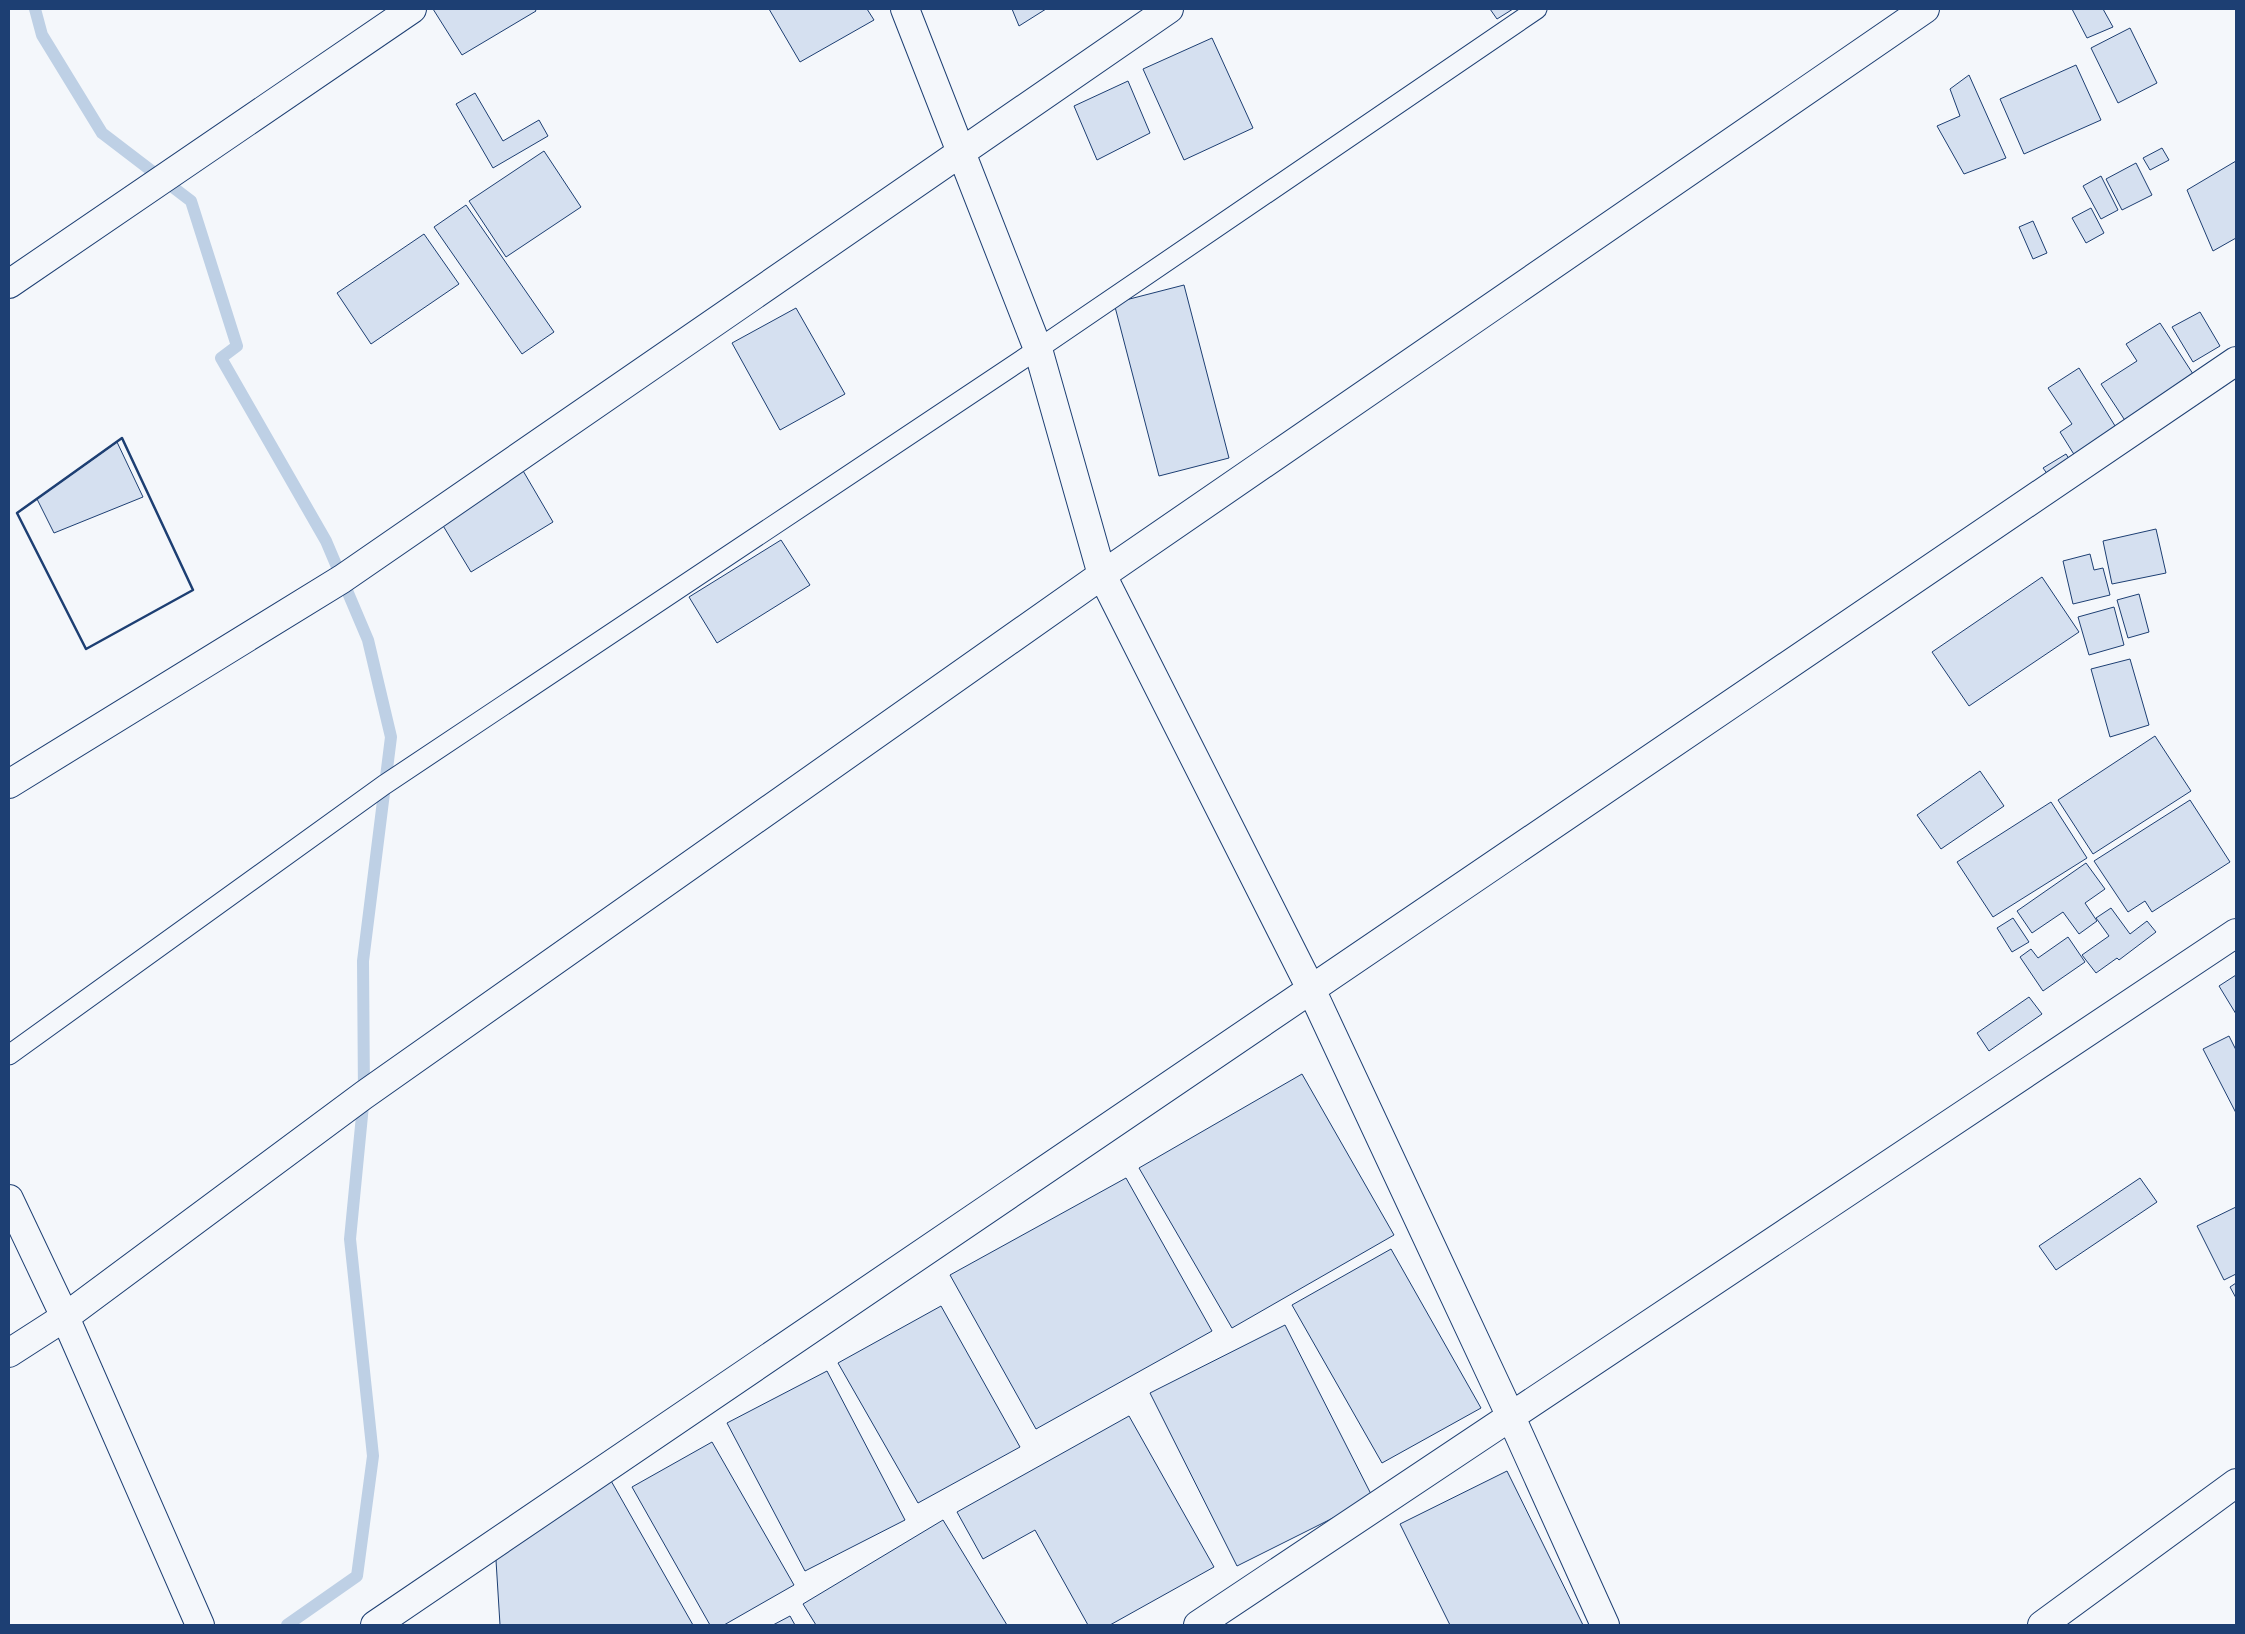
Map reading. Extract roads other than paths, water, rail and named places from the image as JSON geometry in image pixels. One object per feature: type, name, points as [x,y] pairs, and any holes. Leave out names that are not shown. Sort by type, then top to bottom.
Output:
[{"type":"street","points":[[9,284],[412,9]]},
{"type":"street","points":[[904,9],[1038,349],[1102,575],[1311,989],[1605,1625]]},
{"type":"street","points":[[9,784],[342,578],[1169,9]]},
{"type":"street","points":[[9,1353],[65,1317],[364,1095],[1102,575],[1925,9]]},
{"type":"street","points":[[375,1625],[2236,361]]},
{"type":"street","points":[[1198,1625],[2236,933]]},
{"type":"street","points":[[9,1199],[65,1317],[200,1625]]},
{"type":"street","points":[[2042,1625],[2236,1483]]},
{"type":"lane","points":[[9,1055],[384,785],[1038,349],[1537,9]]},
{"type":"waterway","points":[[35,9],[42,35],[102,133],[191,201],[237,346],[221,358],[326,541],[368,640],[391,737],[363,961],[364,1095],[350,1239],[373,1456],[357,1576],[287,1625]]}]
